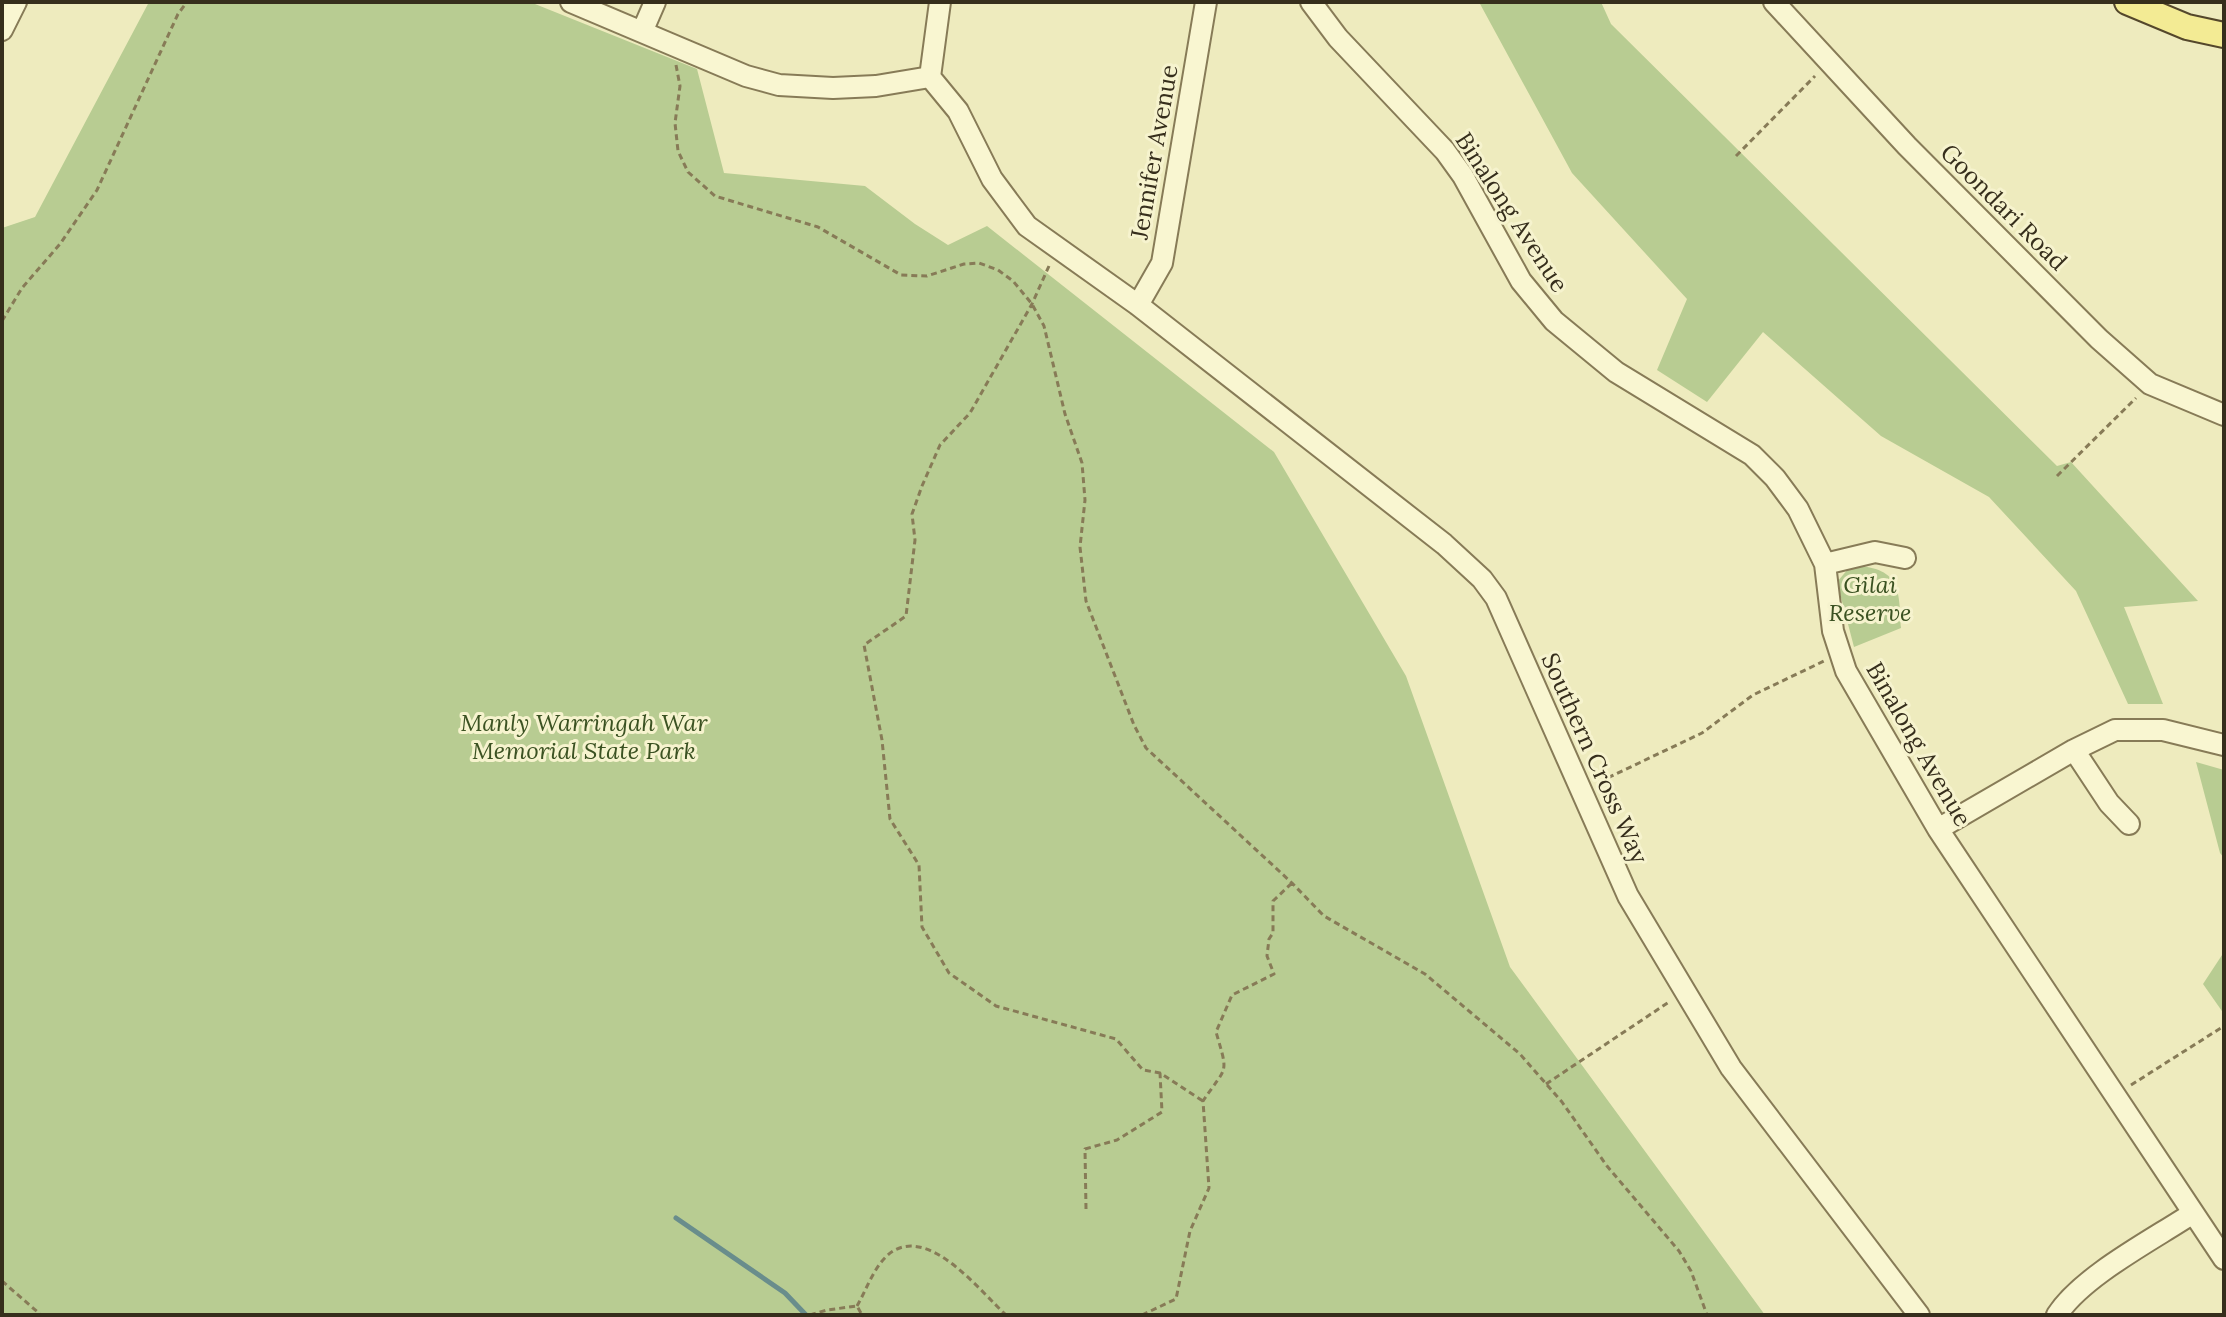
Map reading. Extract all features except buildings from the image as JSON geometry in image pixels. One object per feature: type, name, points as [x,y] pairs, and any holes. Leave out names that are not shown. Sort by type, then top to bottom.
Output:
[{"type":"main road","points":[[2127,2],[2187,27],[2224,35]]},
{"type":"street","points":[[2,30],[16,2]]},
{"type":"street","points":[[571,2],[746,76],[779,85],[876,86],[930,77],[940,2]]},
{"type":"street","points":[[642,32],[655,2]]},
{"type":"street","name":"Jennifer Avenue","points":[[1138,305],[1162,263],[1206,2]]},
{"type":"street","name":"Binalong Avenue","points":[[1311,2],[1338,38],[1445,151],[1463,176],[1521,281],[1554,321],[1616,372],[1752,455],[1775,478],[1798,509],[1825,564],[1833,631],[1846,671],[1938,829],[2224,1259]]},
{"type":"street","name":"Goondari Road","points":[[1774,2],[1960,200],[2099,339],[2150,384],[2224,415]]},
{"type":"street","name":"Southern Cross Way","points":[[930,77],[958,111],[992,179],[1027,226],[1138,305],[1444,544],[1482,579],[1496,598],[1628,896],[1731,1068],[1919,1315]]},
{"type":"street","points":[[1825,564],[1875,552],[1905,558]]},
{"type":"street","points":[[1938,829],[2074,750],[2115,730],[2163,730],[2224,745]]},
{"type":"street","points":[[2074,750],[2109,803],[2129,824]]},
{"type":"street","points":[[2057,1315],[2066,1302],[2107,1269],[2193,1213]]},
{"type":"path","points":[[2,321],[22,288],[60,244],[97,190],[178,14],[187,2]]},
{"type":"path","points":[[669,58],[676,66],[680,86],[675,123],[678,151],[688,172],[715,196],[818,227],[901,275],[927,276],[964,264],[979,263],[998,270],[1013,281],[1032,304],[1044,326],[1065,414],[1082,463],[1085,500],[1080,547],[1086,601],[1134,725],[1146,748],[1324,916],[1425,974],[1520,1054],[1562,1102],[1607,1166],[1679,1251],[1691,1271],[1707,1315]]},
{"type":"path","points":[[1736,156],[1829,62]]},
{"type":"path","points":[[1056,246],[1032,304],[970,413],[940,445],[922,486],[912,514],[915,540],[906,616],[864,645],[882,740],[890,819],[919,865],[922,927],[949,973],[996,1006],[1116,1039],[1143,1070],[1160,1073],[1203,1101]]},
{"type":"path","points":[[2057,476],[2150,384]]},
{"type":"path","points":[[1581,791],[1702,733],[1753,695],[1840,654]]},
{"type":"path","points":[[1142,1315],[1176,1299],[1190,1231],[1209,1188],[1203,1101],[1225,1072],[1226,1063],[1216,1032],[1232,995],[1274,974],[1267,956],[1273,933],[1273,901],[1292,883]]},
{"type":"path","points":[[1546,1084],[1685,991]]},
{"type":"path","points":[[2115,1096],[2224,1026]]},
{"type":"path","points":[[1086,1209],[1085,1149],[1117,1140],[1162,1112],[1160,1073]]},
{"type":"path","points":[[857,1306],[879,1265],[896,1250],[922,1247],[944,1256],[1006,1315]]},
{"type":"path","points":[[2,1281],[41,1315]]},
{"type":"path","points":[[810,1315],[857,1306]]},
{"type":"path","points":[[857,1306],[862,1315]]},
{"type":"green space","name":"Manly Warringah War Memorial State Park","points":[[149,2],[530,2],[697,69],[724,173],[865,186],[948,245],[987,226],[1274,452],[1406,676],[1510,967],[1765,1315],[2,1315],[2,228],[35,217]]},
{"type":"green space","points":[[1479,2],[1601,2],[1611,24],[2057,466],[2071,462],[2198,601],[2124,607],[2163,704],[2128,704],[2076,591],[1989,497],[1881,436],[1763,332],[1707,402],[1657,370],[1687,299],[1572,173]]},
{"type":"green space","name":"Gilai Reserve","points":[[1849,568],[1874,568],[1891,578],[1898,594],[1901,628],[1854,647],[1837,582]]},
{"type":"green space","points":[[2196,762],[2224,770],[2224,858],[2220,853]]},
{"type":"green space","points":[[2224,952],[2224,1014],[2203,984]]},
{"type":"waterway","points":[[676,1218],[785,1293],[806,1315]]}]
